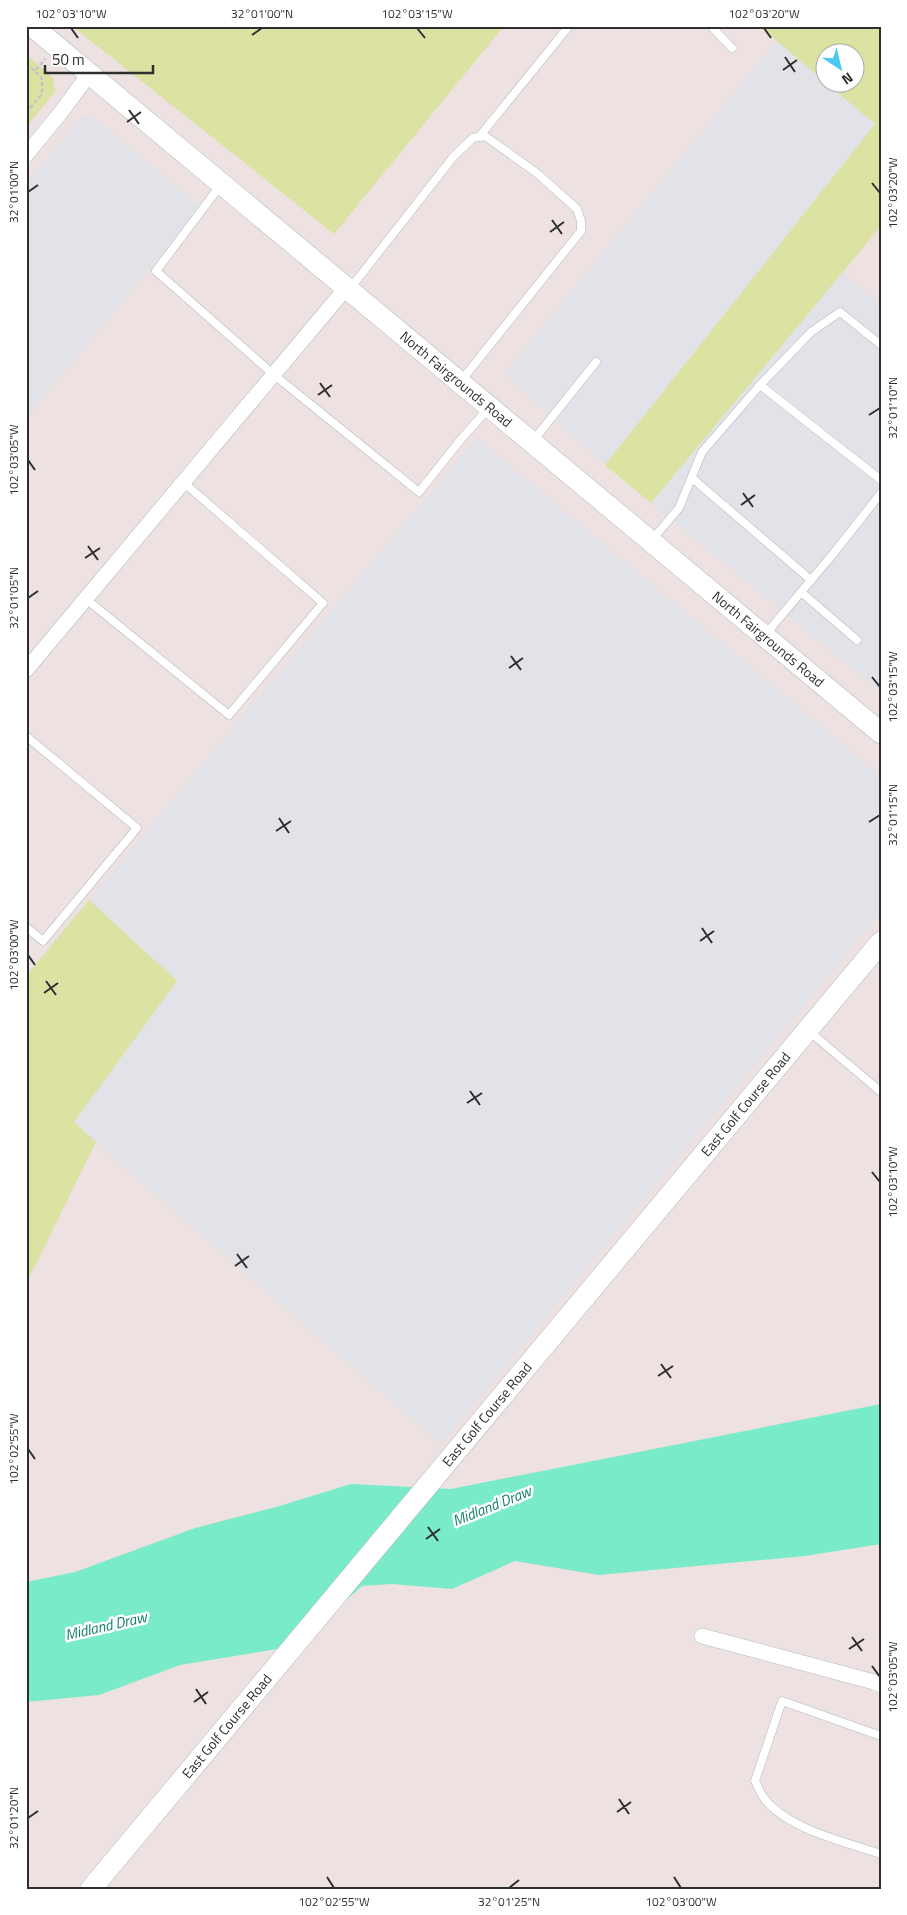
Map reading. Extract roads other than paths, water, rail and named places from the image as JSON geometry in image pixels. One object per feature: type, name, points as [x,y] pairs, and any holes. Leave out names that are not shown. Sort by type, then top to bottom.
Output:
[{"type":"street","name":"North Fairgrounds Road","points":[[32,26],[881,733]]},
{"type":"street","points":[[26,155],[89,74]]},
{"type":"street","points":[[26,670],[347,289]]},
{"type":"street","name":"East Golf Course Road","points":[[92,1889],[881,942]]},
{"type":"street","points":[[702,1636],[881,1685]]},
{"type":"lane","points":[[479,137],[569,26]]},
{"type":"lane","points":[[711,26],[732,48]]},
{"type":"lane","points":[[347,289],[454,156],[474,138],[485,136],[538,174],[577,208],[581,221],[581,230],[460,383]]},
{"type":"lane","points":[[221,184],[156,271],[274,374],[419,492],[489,407]]},
{"type":"lane","points":[[650,542],[679,508],[702,452],[760,385],[811,332],[840,312],[881,345]]},
{"type":"lane","points":[[532,443],[596,362]]},
{"type":"lane","points":[[760,385],[881,480]]},
{"type":"lane","points":[[692,478],[811,580]]},
{"type":"lane","points":[[86,598],[229,716],[323,603],[183,482]]},
{"type":"lane","points":[[764,636],[881,493]]},
{"type":"lane","points":[[801,592],[857,640]]},
{"type":"lane","points":[[26,736],[137,828],[43,940],[26,926]]},
{"type":"lane","points":[[808,1029],[881,1092]]},
{"type":"lane","points":[[881,1736],[782,1701],[755,1781],[764,1797],[778,1812],[795,1824],[881,1854]]},
{"type":"water","name":"Midland Draw","points":[[881,1404],[881,1544],[805,1556],[599,1575],[515,1561],[452,1589],[391,1584],[362,1586],[295,1646],[180,1665],[99,1695],[26,1702],[26,1582],[75,1572],[195,1528],[276,1507],[351,1484],[451,1489]]}]
